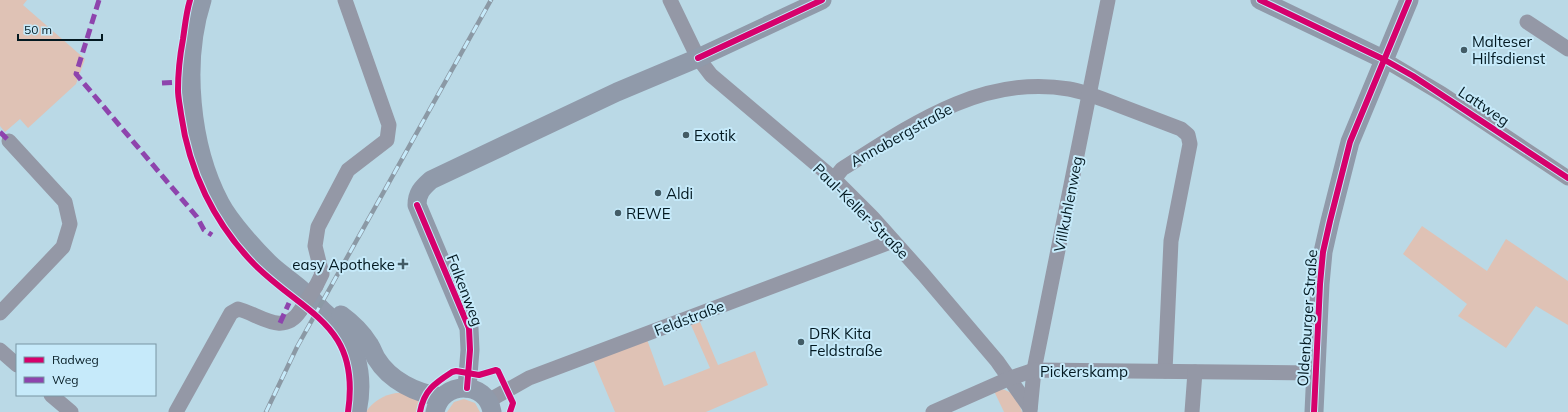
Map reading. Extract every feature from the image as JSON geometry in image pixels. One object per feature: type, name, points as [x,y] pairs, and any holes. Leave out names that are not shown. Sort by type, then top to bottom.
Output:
[{"type":"main road","points":[[202,0],[192,44],[191,101],[202,158],[220,204],[233,222],[272,265],[309,289],[356,328],[365,338],[376,359],[388,373],[403,384],[426,395],[438,405],[449,391],[458,388],[467,388],[479,392],[490,406]]},
{"type":"main road","name":"Falkenweg","points":[[467,388],[470,350],[469,328],[417,205],[417,197],[422,188],[431,180],[530,132],[629,87],[698,58],[822,0]]},
{"type":"main road","points":[[1260,0],[1384,59]]},
{"type":"main road","name":"Oldenburger Straße","points":[[1314,412],[1320,284],[1323,252],[1330,221],[1350,142],[1409,0]]},
{"type":"main road","points":[[309,289],[337,322],[345,333],[353,349],[358,367],[361,389],[357,412]]},
{"type":"street","points":[[176,412],[231,313],[238,309],[246,311],[269,322],[288,323],[300,311],[309,289],[322,274],[315,246],[318,227],[348,170],[387,140],[389,125],[345,0]]},
{"type":"street","name":"Paul-Keller-Straße","points":[[670,0],[698,58],[711,76],[834,179],[893,241],[997,361],[1008,379]]},
{"type":"street","name":"Villkuhlenweg","points":[[1030,410],[1034,370],[1108,0]]},
{"type":"street","points":[[1527,22],[1568,49]]},
{"type":"street","name":"Lattweg","points":[[1384,59],[1442,94],[1568,178]]},
{"type":"street","name":"Annabergstraße","points":[[834,179],[842,169],[915,123],[958,103],[992,91],[1036,87],[1068,89],[1090,94],[1181,128],[1188,135],[1190,144],[1171,241],[1165,371]]},
{"type":"street","points":[[0,313],[63,247],[70,224],[65,202],[9,141]]},
{"type":"street","name":"Feldstraße","points":[[490,406],[529,378],[893,241]]},
{"type":"street","points":[[0,350],[16,364]]},
{"type":"street","name":"Pickerskamp","points":[[933,412],[1008,379],[1034,370],[1316,373]]},
{"type":"street","points":[[1192,412],[1195,372]]},
{"type":"street","name":"Villkuhlenweg","points":[[1008,379],[1030,410]]},
{"type":"shaded area","points":[[0,0],[27,0],[23,5],[85,59],[76,84],[28,128],[20,119],[5,132],[0,126]]},
{"type":"shaded area","points":[[1422,226],[1487,271],[1506,239],[1568,281],[1568,325],[1536,306],[1506,348],[1458,316],[1467,304],[1403,254]]},
{"type":"shaded area","points":[[700,322],[718,365],[755,351],[768,385],[706,412],[615,412],[591,355],[645,334],[664,386],[710,368],[691,325]]},
{"type":"shaded area","points":[[1001,389],[1013,394],[1022,412],[1004,412],[994,391]]},
{"type":"shaded area","points":[[396,393],[405,393],[420,399],[417,412],[366,412],[379,399]]},
{"type":"shaded area","points":[[464,399],[475,403],[480,412],[447,412],[454,402]]},
{"type":"railway","points":[[266,412],[297,347],[491,0]]},
{"type":"marked path","points":[[99,0],[76,74],[197,217],[204,230],[212,235]]},
{"type":"marked path","points":[[162,83],[179,82]]},
{"type":"marked path","points":[[0,132],[9,141]]},
{"type":"marked path","points":[[280,323],[289,303]]},
{"type":"cycle path","points":[[190,0],[180,58],[178,93],[185,135],[197,176],[215,214],[240,248],[254,264],[273,281],[310,310],[325,324],[337,340],[346,359],[350,382],[348,412]]},
{"type":"cycle path","points":[[698,58],[822,0]]},
{"type":"cycle path","points":[[1260,0],[1383,59],[1413,76],[1568,178]]},
{"type":"cycle path","points":[[1314,412],[1320,284],[1323,252],[1330,221],[1350,142],[1409,0]]},
{"type":"cycle path","points":[[417,205],[469,328],[470,350],[467,388]]},
{"type":"cycle path","points":[[420,412],[427,393],[435,384],[452,372],[456,371],[479,375],[496,370],[498,371],[513,403],[510,412]]},
{"type":"place","name":"Malteser Hilfsdienst","points":[[1464,50]]},
{"type":"place","name":"Exotik","points":[[686,135]]},
{"type":"place","name":"Aldi","points":[[658,193]]},
{"type":"place","name":"REWE","points":[[618,213]]},
{"type":"place","name":"easy Apotheke","points":[[403,264]]},
{"type":"place","name":"DRK Kita Feldstraße","points":[[801,342]]}]
